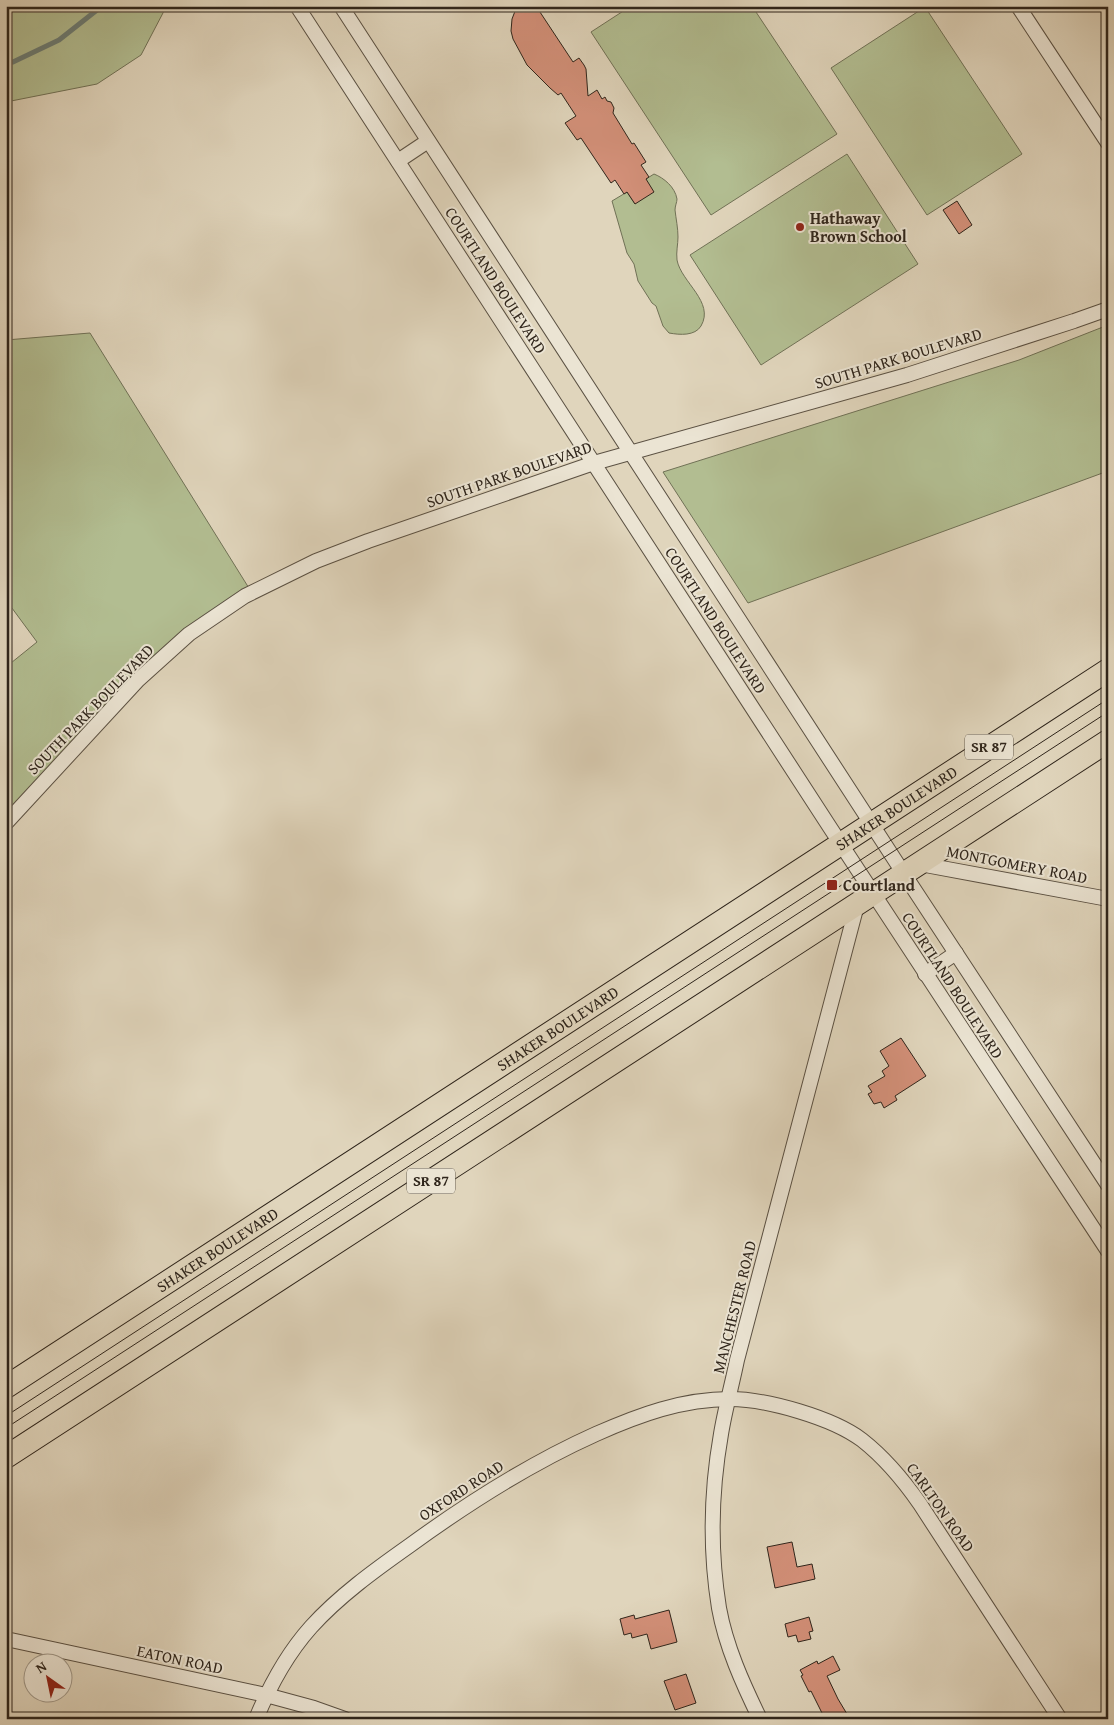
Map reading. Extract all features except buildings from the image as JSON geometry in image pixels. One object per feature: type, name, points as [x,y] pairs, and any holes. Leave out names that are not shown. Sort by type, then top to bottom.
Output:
[{"type":"main road","name":"SHAKER BOULEVARD","points":[[6,1387],[1108,670]]},
{"type":"main road","name":"SR 87","points":[[6,1457],[1108,741]]},
{"type":"street","name":"COURTLAND BOULEVARD","points":[[297,6],[841,844],[865,900],[925,974],[1108,1251]]},
{"type":"street","name":"COURTLAND BOULEVARD","points":[[341,6],[871,824],[912,869],[956,953],[1108,1185]]},
{"type":"street","points":[[1018,6],[1108,143]]},
{"type":"street","points":[[398,161],[428,141]]},
{"type":"street","name":"SOUTH PARK BOULEVARD","points":[[6,823],[138,680],[189,634],[245,596],[316,562],[368,541],[594,463],[907,375],[1108,309]]},
{"type":"street","name":"MONTGOMERY ROAD","points":[[912,869],[1108,899]]},
{"type":"street","name":"MANCHESTER ROAD","points":[[760,1719],[736,1665],[719,1610],[715,1575],[714,1506],[721,1433],[748,1320],[865,900]]},
{"type":"street","points":[[925,974],[956,953]]},
{"type":"street","name":"OXFORD ROAD","points":[[256,1719],[278,1671],[291,1651],[311,1627],[335,1604],[390,1560],[477,1499],[582,1440],[638,1416],[687,1402],[729,1399]]},
{"type":"street","name":"CARLTON ROAD","points":[[729,1399],[755,1400],[774,1404],[813,1417],[845,1430],[862,1440],[880,1456],[924,1510],[1060,1719]]},
{"type":"street","name":"EATON ROAD","points":[[6,1639],[266,1695],[314,1708],[345,1719]]},
{"type":"green space","points":[[6,6],[171,6],[164,11],[141,55],[97,84],[6,102]]},
{"type":"green space","points":[[631,6],[752,6],[837,134],[711,215],[591,32]]},
{"type":"green space","points":[[925,7],[1022,154],[927,215],[831,68]]},
{"type":"green space","points":[[847,154],[918,264],[761,365],[690,255]]},
{"type":"green space","points":[[654,174],[669,184],[676,195],[677,260],[684,276],[701,300],[704,309],[701,326],[691,333],[669,333],[663,326],[656,306],[638,281],[634,264],[627,253],[612,201],[627,192],[635,204],[646,179]]},
{"type":"green space","points":[[1108,325],[1108,471],[748,603],[663,472],[1019,360]]},
{"type":"green space","points":[[90,333],[252,593],[189,634],[6,823],[6,667],[37,642],[6,600],[6,340]]},
{"type":"waterway","points":[[6,62],[13,62],[59,40],[97,10],[99,6]]},
{"type":"tram line","points":[[6,1416],[1108,699]]},
{"type":"tram line","points":[[6,1428],[1108,712]]},
{"type":"place","name":"Hathaway Brown School","points":[[800,227]]},
{"type":"place","name":"Courtland","points":[[832,885]]}]
